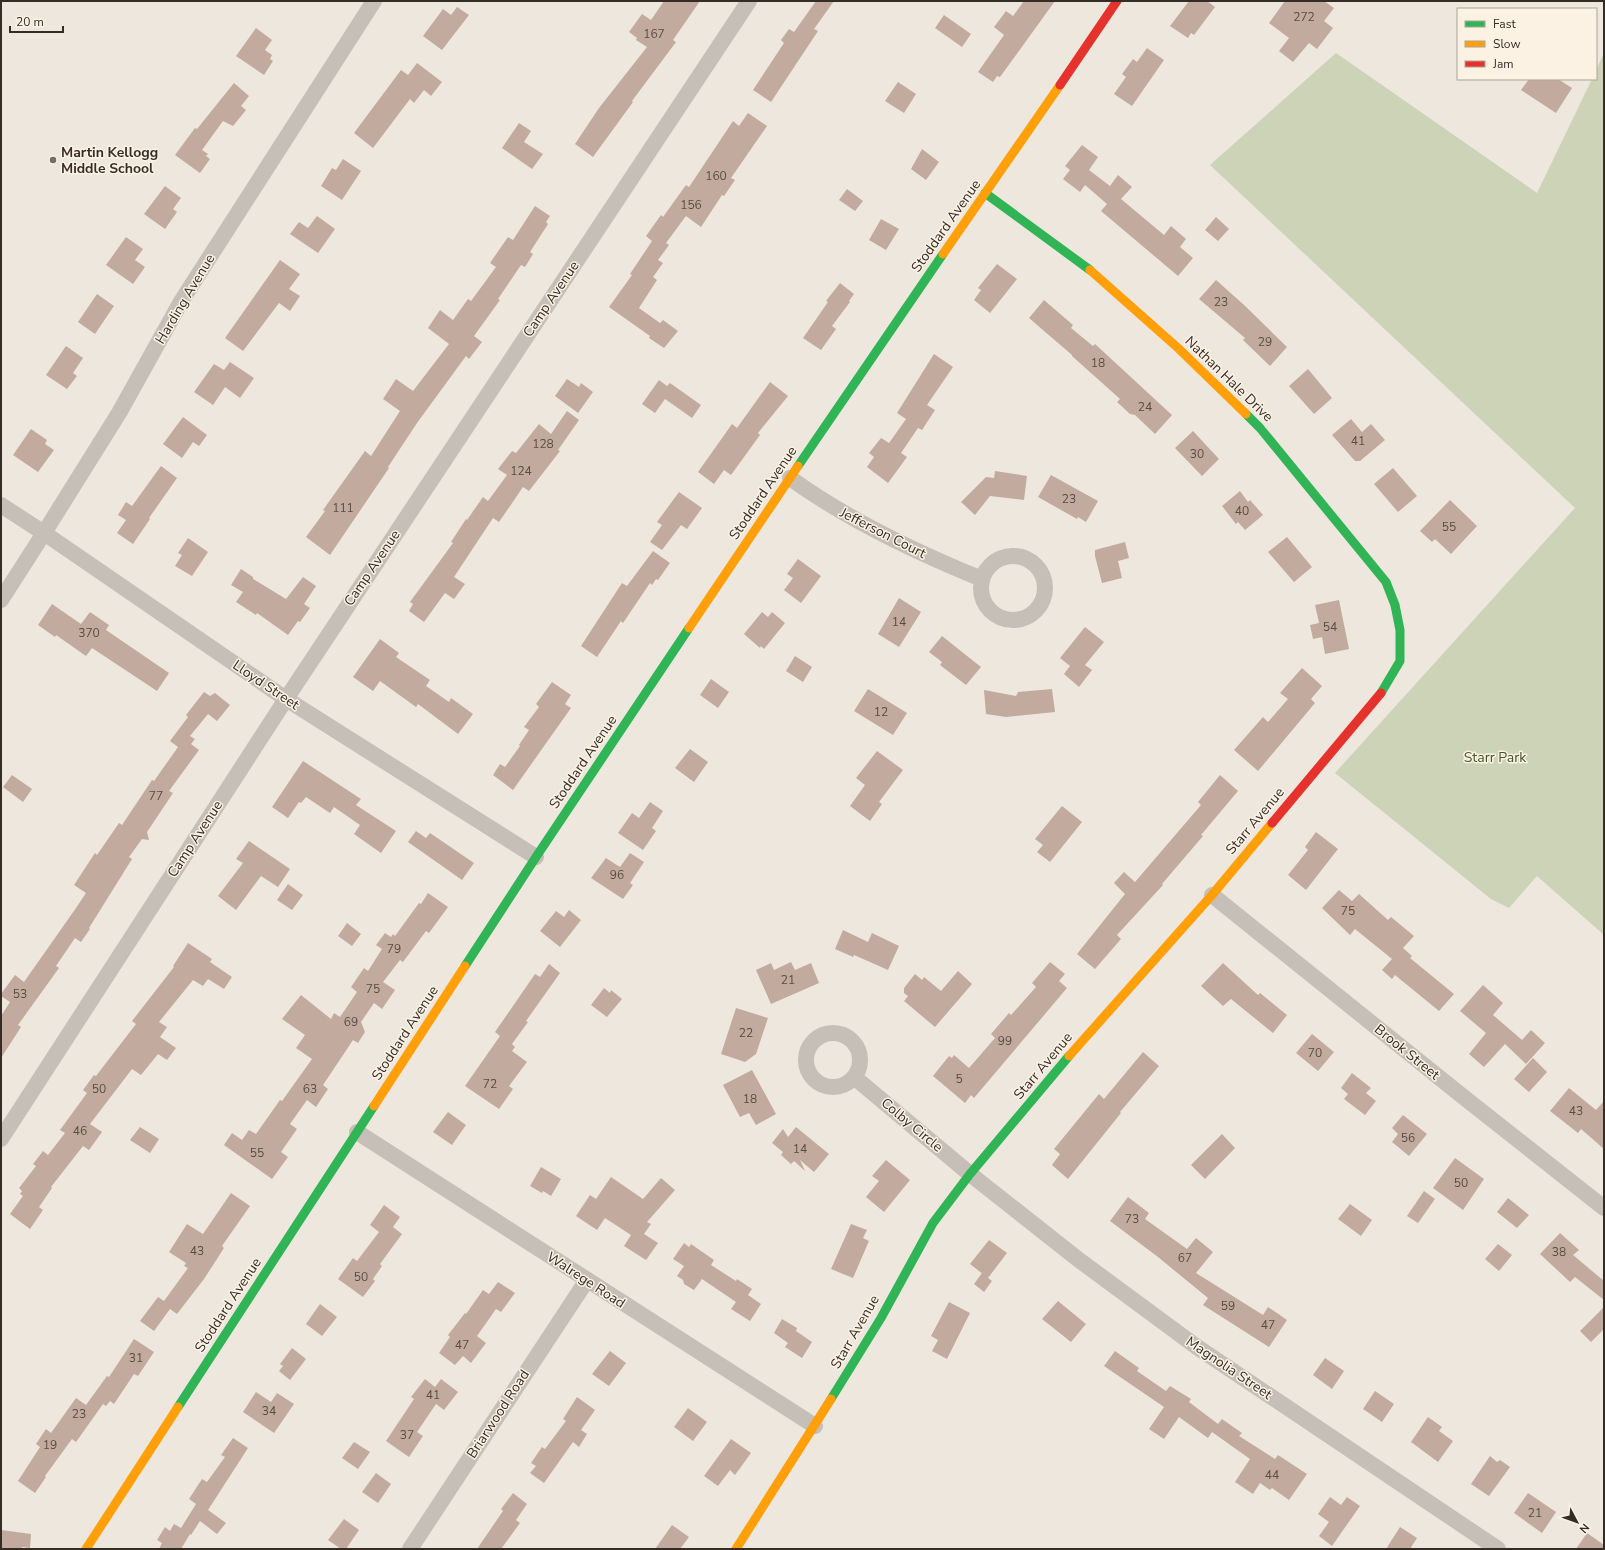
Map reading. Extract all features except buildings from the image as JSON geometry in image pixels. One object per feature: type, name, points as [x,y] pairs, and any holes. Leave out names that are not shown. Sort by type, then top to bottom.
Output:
[{"type":"street","name":"Harding Avenue","points":[[1,600],[119,413],[182,300],[374,1]]},
{"type":"street","name":"Camp Avenue","points":[[1,1139],[286,699],[749,1]]},
{"type":"street","name":"Stoddard Avenue","points":[[86,1549],[536,857],[790,478],[1117,1]]},
{"type":"street","name":"Nathan Hale Drive","points":[[985,193],[1098,276],[1178,348],[1260,428],[1386,582],[1395,605],[1400,630]]},
{"type":"street","name":"Jefferson Court","points":[[790,478],[812,494],[857,521],[921,553],[982,579]]},
{"type":"street","name":"Lloyd Street","points":[[1,505],[286,699],[536,857]]},
{"type":"street","name":"Starr Avenue","points":[[736,1549],[816,1426],[881,1318],[933,1223],[970,1174],[1063,1062],[1212,895],[1385,688],[1400,661],[1400,630]]},
{"type":"street","name":"Brook Street","points":[[1212,895],[1604,1208]]},
{"type":"street","name":"Colby Circle","points":[[854,1077],[970,1174]]},
{"type":"street","name":"Walrege Road","points":[[357,1132],[816,1426]]},
{"type":"street","name":"Magnolia Street","points":[[970,1174],[1079,1260],[1197,1347],[1498,1549]]},
{"type":"street","name":"Briarwood Road","points":[[410,1549],[587,1280]]},
{"type":"green space","name":"Starr Park","points":[[1336,53],[1537,193],[1592,80],[1597,80],[1597,68],[1604,53],[1604,935],[1537,876],[1509,908],[1491,899],[1335,773],[1575,508],[1210,165]]},
{"type":"traffic: fast","points":[[985,193],[1090,270]]},
{"type":"traffic: fast","points":[[798,466],[943,254]]},
{"type":"traffic: fast","points":[[1246,414],[1260,428],[1386,582],[1395,605],[1400,630],[1400,661],[1381,693]]},
{"type":"traffic: fast","points":[[465,966],[689,628]]},
{"type":"traffic: fast","points":[[831,1399],[881,1318],[933,1223],[970,1174],[1069,1056]]},
{"type":"traffic: fast","points":[[178,1407],[374,1106]]},
{"type":"traffic: slow","points":[[943,254],[1060,85]]},
{"type":"traffic: slow","points":[[1090,270],[1178,348],[1246,414]]},
{"type":"traffic: slow","points":[[689,628],[798,466]]},
{"type":"traffic: slow","points":[[1069,1056],[1212,895],[1272,823]]},
{"type":"traffic: slow","points":[[374,1106],[465,966]]},
{"type":"traffic: slow","points":[[736,1549],[831,1399]]},
{"type":"traffic: slow","points":[[86,1549],[178,1407]]},
{"type":"traffic: jam","points":[[1060,85],[1117,1]]},
{"type":"traffic: jam","points":[[1272,823],[1381,693]]},
{"type":"place","name":"Martin Kellogg Middle School","points":[[53,160]]}]
